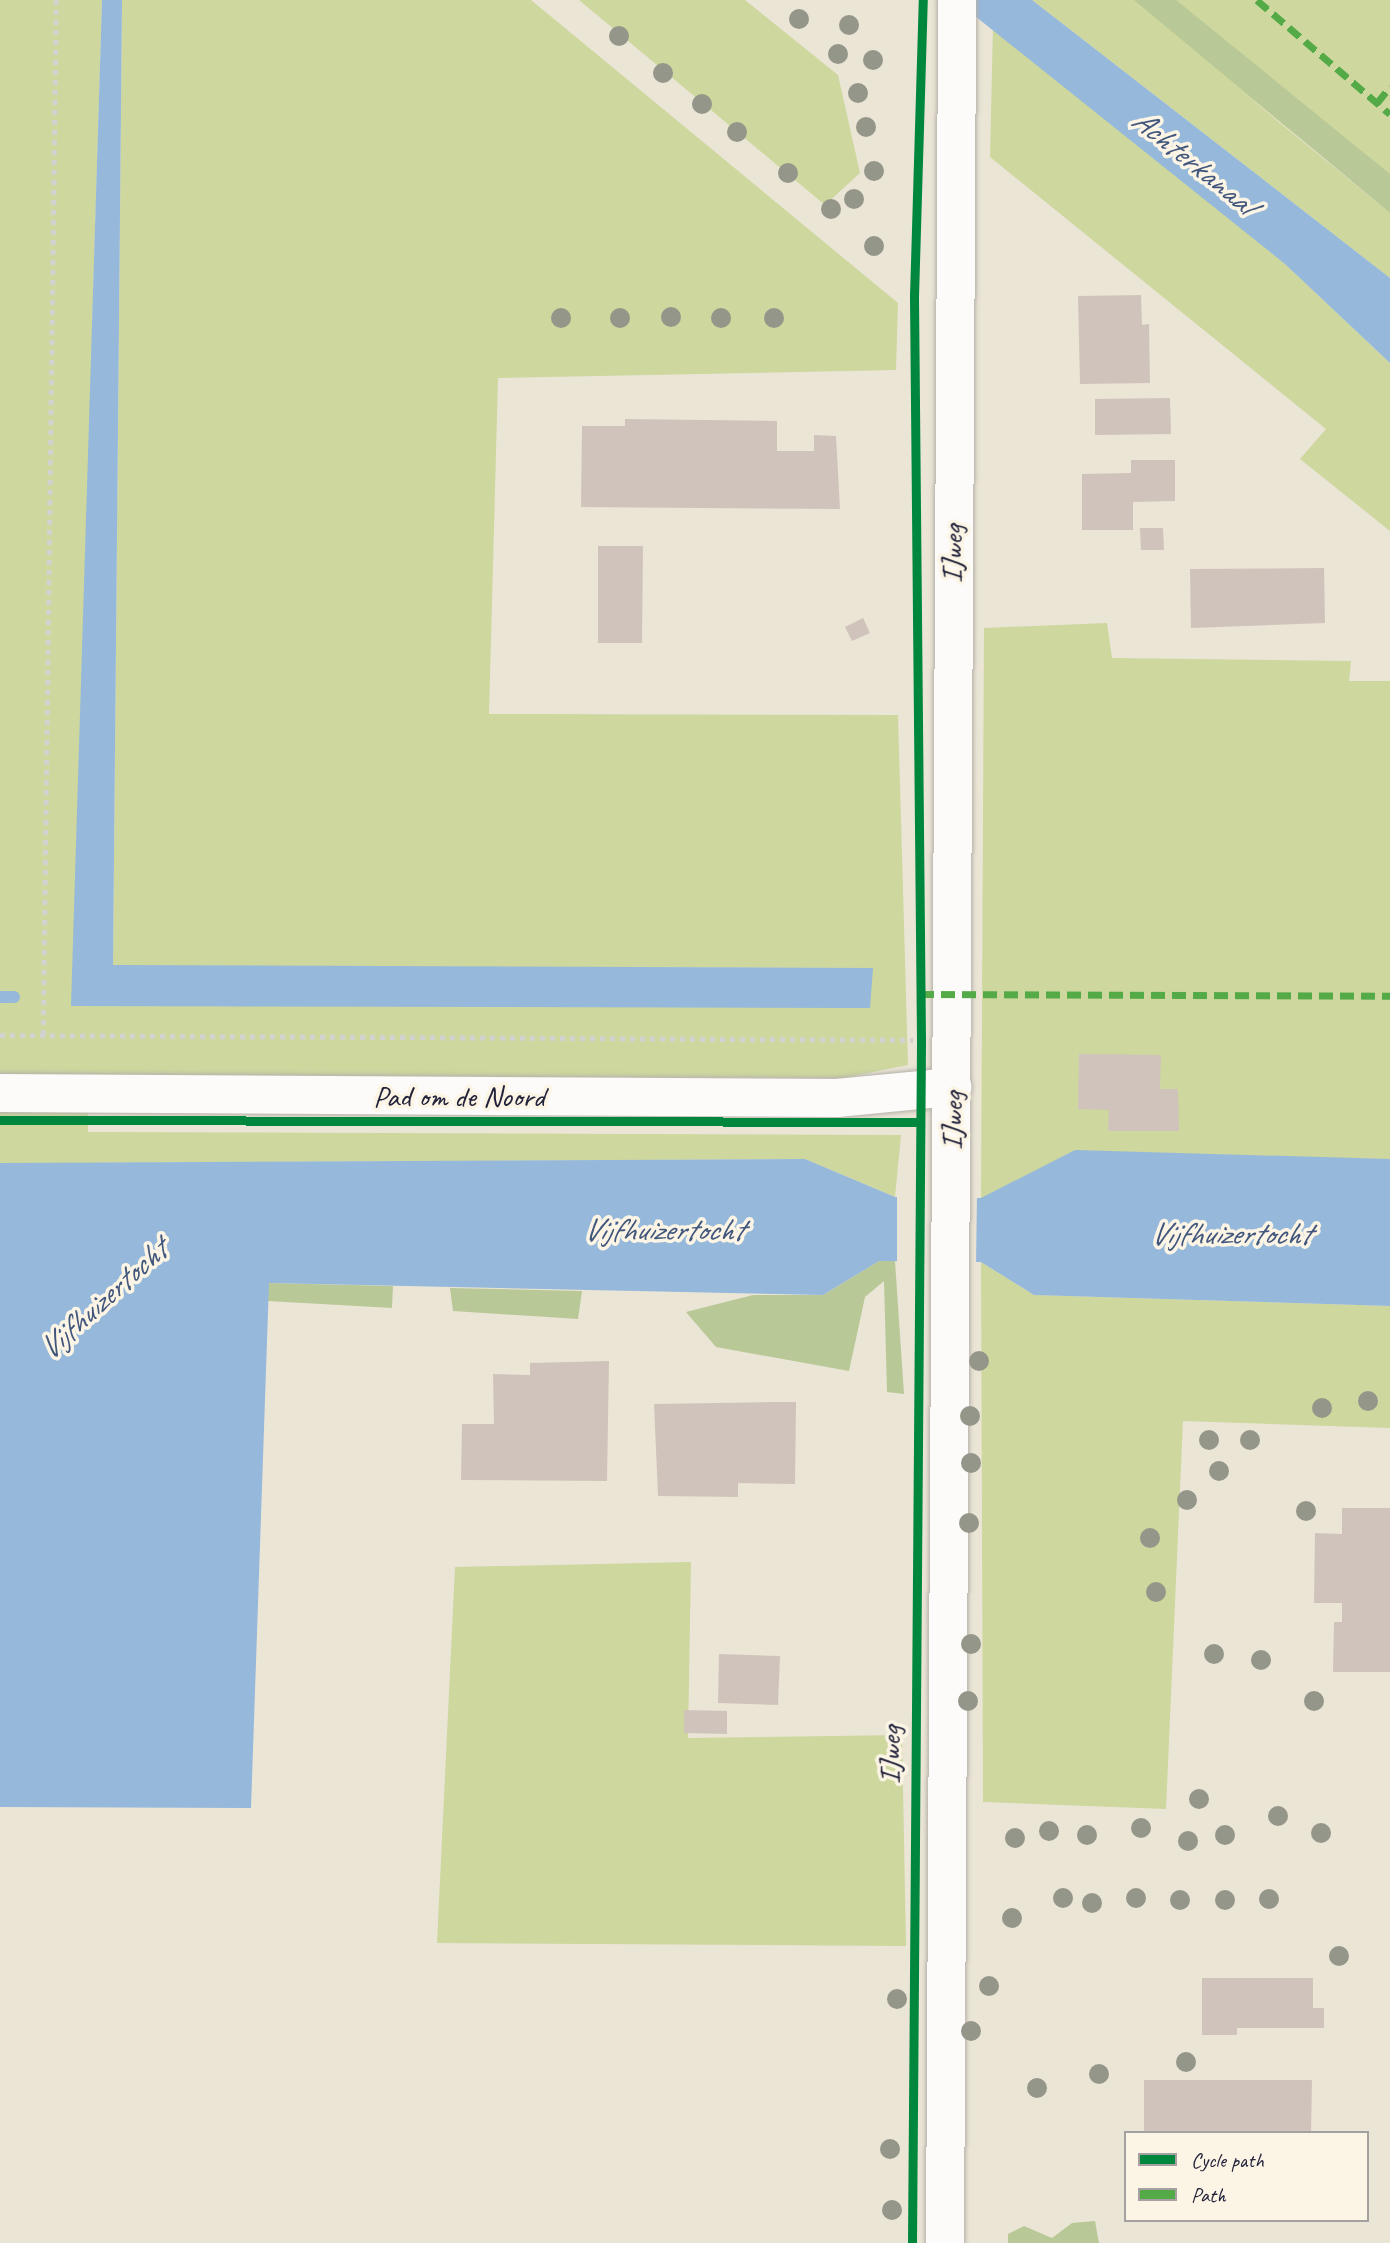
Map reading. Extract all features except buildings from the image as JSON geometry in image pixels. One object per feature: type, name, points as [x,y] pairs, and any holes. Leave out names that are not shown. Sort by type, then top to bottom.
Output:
[{"type":"street","name":"IJweg","points":[[945,2243],[952,1194],[936,1089],[957,0]]},
{"type":"street","name":"Pad om de Noord","points":[[0,1093],[837,1098],[936,1089]]},
{"type":"path","points":[[43,1035],[55,0]]},
{"type":"path","points":[[920,1029],[920,1040],[936,1089]]},
{"type":"path","points":[[0,1035],[920,1040]]},
{"type":"green space","points":[[0,0],[102,0],[92,333],[88,1005],[873,968],[113,966],[122,0],[531,0],[898,303],[896,370],[498,378],[489,714],[898,715],[908,1065],[843,1078],[88,1075],[88,1132],[901,1135],[895,1197],[805,1159],[87,1163],[0,1665]]},
{"type":"green space","points":[[579,0],[745,0],[838,75],[860,173],[825,205]]},
{"type":"green space","points":[[1032,0],[1390,0],[1390,210],[1235,86],[1390,213],[1390,278]]},
{"type":"green space","points":[[1134,0],[1176,0],[1390,174],[1390,213]]},
{"type":"green space","points":[[993,25],[1285,264],[1390,363],[1390,531],[1300,459],[1326,429],[990,157]]},
{"type":"green space","points":[[1107,623],[1112,658],[1351,661],[1349,681],[1390,681],[1390,1159],[1301,1158],[981,1198],[984,628]]},
{"type":"green space","points":[[879,1261],[895,1261],[904,1394],[887,1392],[884,1281],[865,1297],[849,1371],[716,1347],[686,1312],[753,1295],[823,1295]]},
{"type":"green space","points":[[981,1262],[1034,1295],[1390,1306],[1390,1428],[1183,1421],[1166,1809],[983,1802]]},
{"type":"green space","points":[[268,1283],[393,1286],[392,1308],[268,1301]]},
{"type":"green space","points":[[450,1288],[582,1291],[578,1319],[453,1311]]},
{"type":"green space","points":[[691,1562],[688,1738],[902,1735],[906,1946],[437,1943],[455,1567]]},
{"type":"green space","points":[[1095,2221],[1099,2243],[1008,2243],[1008,2234],[1024,2226],[1052,2238],[1072,2223]]},
{"type":"water","points":[[102,0],[122,0],[113,965],[873,968],[870,1008],[71,1006]]},
{"type":"water","name":"Achterkanaal","points":[[955,0],[1032,0],[1390,278],[1390,363],[1285,264]]},
{"type":"water","name":"Vijfhuizertocht","points":[[1075,1150],[1390,1159],[1390,1306],[1034,1295],[981,1262],[879,1261],[823,1295],[269,1283],[251,1808],[0,1807],[0,1163],[805,1159],[895,1197],[981,1198]]},
{"type":"pier","points":[[897,1194],[977,1194],[976,1265],[897,1264]]},
{"type":"waterway","points":[[0,997],[14,997]]},
{"type":"marked path","points":[[1257,0],[1390,114]]},
{"type":"marked path","points":[[1377,103],[1390,87]]},
{"type":"marked path","points":[[920,994],[1390,996]]},
{"type":"cycle path","points":[[912,2243],[921,1040],[914,296],[923,0]]},
{"type":"cycle path","points":[[0,1120],[919,1122]]}]
